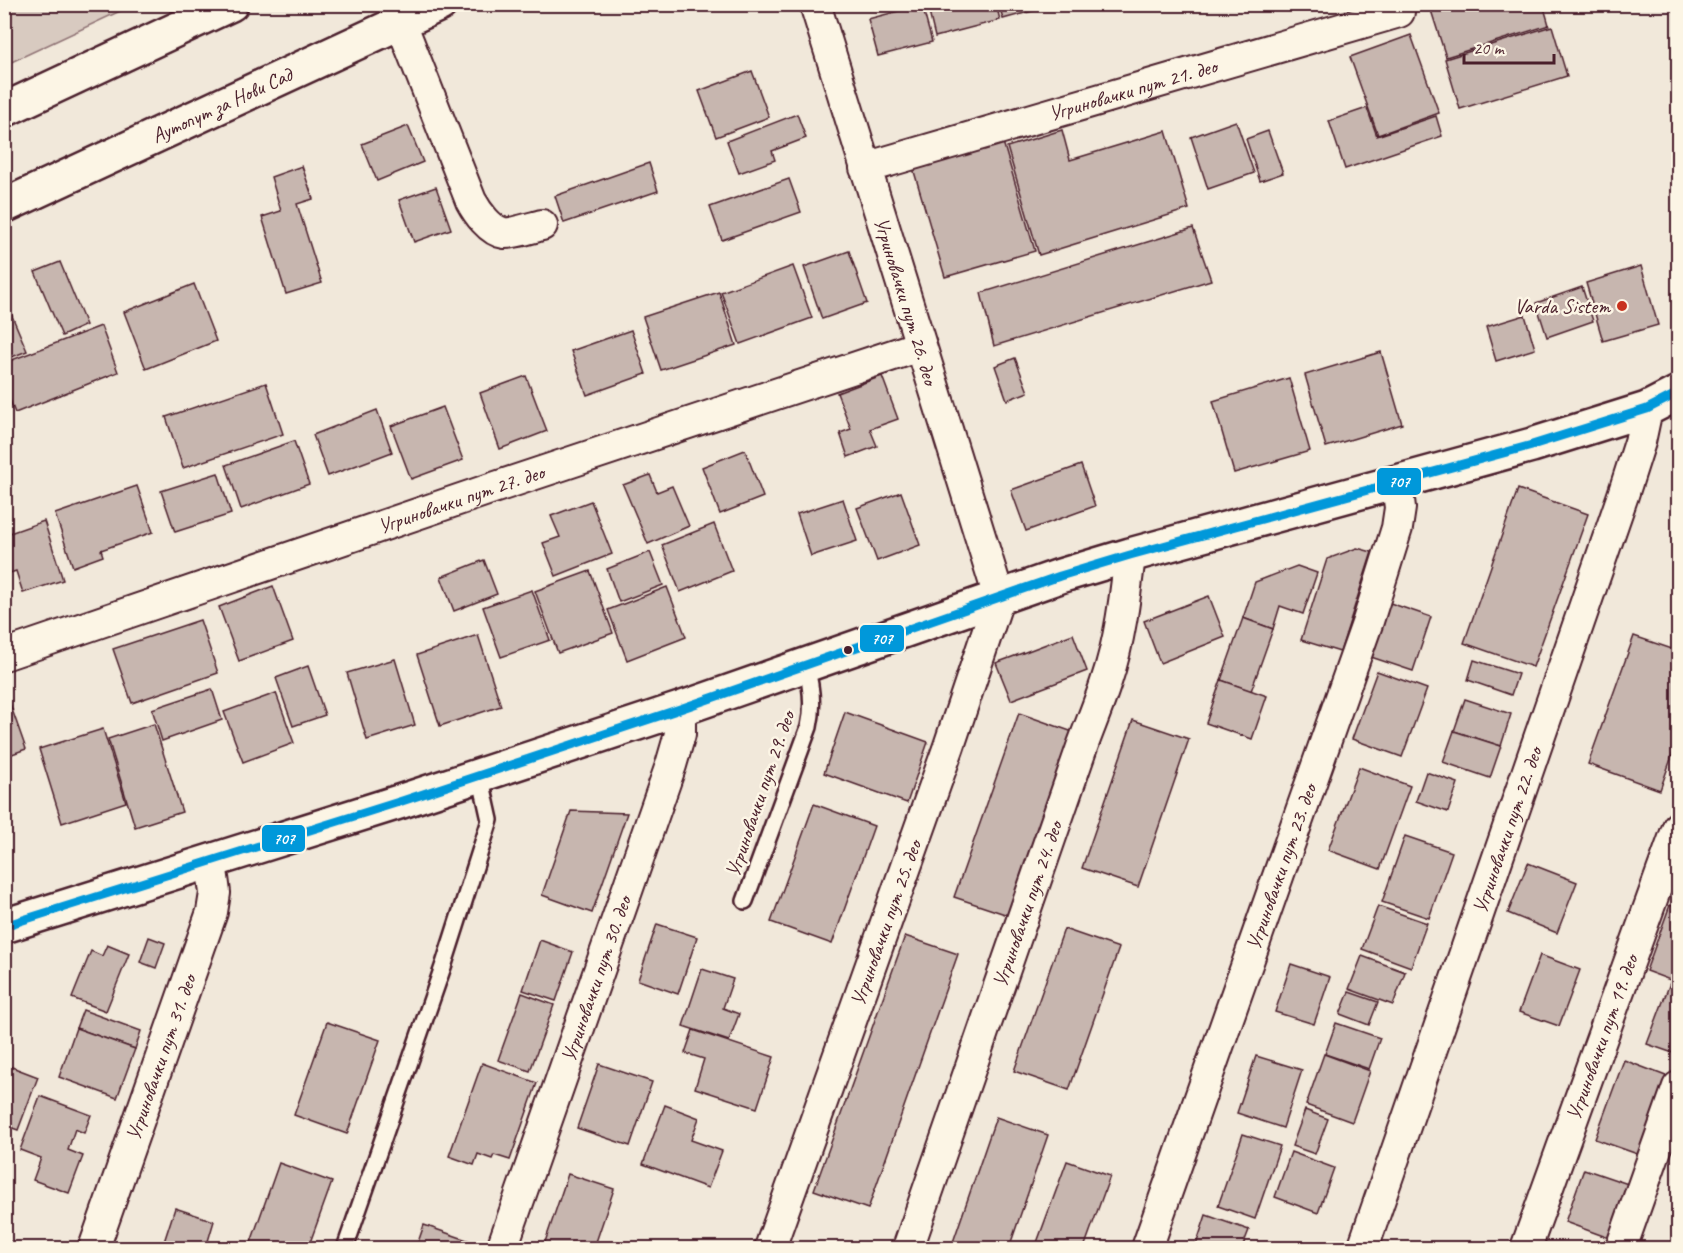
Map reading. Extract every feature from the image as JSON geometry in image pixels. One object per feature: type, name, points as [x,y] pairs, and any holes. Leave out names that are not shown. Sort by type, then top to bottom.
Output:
[{"type":"street","points":[[4,110],[231,4]]},
{"type":"street","name":"Аутопут за Нови Сад","points":[[4,206],[440,4]]},
{"type":"street","name":"Угриновачки пут 26. део","points":[[815,4],[999,597]]},
{"type":"street","name":"Угриновачки пут 21. део","points":[[865,168],[1399,12]]},
{"type":"street","points":[[401,23],[479,216],[490,226],[504,233],[542,225]]},
{"type":"street","name":"Угриновачки пут 27. део","points":[[4,656],[496,487],[920,346]]},
{"type":"street","points":[[4,926],[211,862],[680,709],[1060,576],[1532,445],[1647,409],[1678,393]]},
{"type":"street","name":"Угриновачки пут 22. део","points":[[1363,1248],[1623,495],[1640,442],[1647,409]]},
{"type":"street","name":"Угриновачки пут 23. део","points":[[1147,1248],[1368,621],[1397,528],[1400,507],[1397,483]]},
{"type":"street","name":"Угриновачки пут 24. део","points":[[908,1248],[1106,681],[1125,604],[1130,555]]},
{"type":"street","name":"Угриновачки пут 25. део","points":[[770,1248],[945,757],[999,597]]},
{"type":"street","name":"Угриновачки пут 30. део","points":[[502,1248],[671,765],[680,734],[680,709]]},
{"type":"street","name":"Угриновачки пут 19. део","points":[[1526,1248],[1678,827]]},
{"type":"street","name":"Угриновачки пут 31. део","points":[[94,1248],[212,912],[215,893],[211,862]]},
{"type":"street","points":[[1621,1248],[1678,1088]]},
{"type":"lane","name":"Угриновачки пут 29. део","points":[[745,901],[809,727],[813,698],[805,664]]},
{"type":"lane","points":[[345,1248],[444,964],[490,820],[480,775]]},
{"type":"shaded area","points":[[5,4],[133,4],[133,5],[5,65]]},
{"type":"building","points":[[927,4],[996,4],[1000,20],[935,37]]},
{"type":"building","points":[[999,4],[1046,4],[1047,7],[1003,19]]},
{"type":"building","points":[[1429,4],[1543,4],[1549,25],[1446,57]]},
{"type":"building","points":[[922,5],[932,42],[878,56],[868,19]]},
{"type":"building","points":[[1552,26],[1567,76],[1460,109],[1445,59]]},
{"type":"building","points":[[1411,35],[1439,113],[1378,135],[1350,57]]},
{"type":"building","points":[[752,71],[769,117],[716,137],[699,91]]},
{"type":"building","points":[[1367,108],[1377,136],[1436,116],[1442,136],[1345,169],[1329,121]]},
{"type":"building","points":[[797,114],[806,138],[772,151],[775,160],[739,173],[727,141]]},
{"type":"building","points":[[1236,121],[1254,173],[1208,189],[1191,137]]},
{"type":"building","points":[[408,126],[423,162],[377,181],[362,144]]},
{"type":"building","points":[[1062,130],[1070,160],[1166,131],[1189,209],[1039,255],[1007,147]]},
{"type":"building","points":[[1268,131],[1283,173],[1260,181],[1246,139]]},
{"type":"building","points":[[1003,142],[1035,251],[945,277],[913,168]]},
{"type":"building","points":[[649,163],[658,191],[564,223],[555,196]]},
{"type":"building","points":[[302,166],[313,199],[297,204],[322,283],[286,294],[262,217],[281,211],[271,177]]},
{"type":"building","points":[[789,179],[801,212],[722,240],[710,207]]},
{"type":"building","points":[[436,187],[451,229],[414,242],[399,200]]},
{"type":"building","points":[[1193,228],[1211,280],[994,346],[981,293]]},
{"type":"building","points":[[849,251],[867,303],[822,319],[804,267]]},
{"type":"building","points":[[60,262],[86,325],[62,336],[35,272]]},
{"type":"building","points":[[793,266],[812,318],[740,344],[721,292]]},
{"type":"building","points":[[1641,266],[1658,325],[1603,341],[1586,283]]},
{"type":"building","points":[[194,284],[216,341],[146,369],[124,312]]},
{"type":"building","points":[[1582,287],[1593,321],[1547,337],[1536,303]]},
{"type":"building","points":[[719,292],[736,345],[661,370],[643,317]]},
{"type":"building","points":[[4,297],[27,351],[4,360]]},
{"type":"building","points":[[1525,315],[1535,349],[1496,361],[1486,327]]},
{"type":"building","points":[[101,326],[118,372],[15,413],[4,385],[4,363]]},
{"type":"building","points":[[631,330],[646,374],[587,395],[571,351]]},
{"type":"building","points":[[1381,352],[1402,424],[1326,447],[1305,375]]},
{"type":"building","points":[[1015,358],[1028,392],[1007,400],[995,366]]},
{"type":"building","points":[[526,376],[547,431],[500,449],[480,393]]},
{"type":"building","points":[[882,376],[898,419],[870,429],[877,446],[848,457],[840,433],[851,429],[837,393]]},
{"type":"building","points":[[1289,378],[1310,451],[1234,473],[1213,401]]},
{"type":"building","points":[[266,383],[283,434],[183,468],[166,417]]},
{"type":"building","points":[[443,407],[463,460],[411,479],[391,426]]},
{"type":"building","points":[[377,410],[392,452],[328,476],[313,435]]},
{"type":"building","points":[[294,441],[309,484],[241,509],[226,465]]},
{"type":"building","points":[[745,450],[763,497],[720,514],[702,467]]},
{"type":"building","points":[[1081,465],[1095,506],[1026,531],[1011,490]]},
{"type":"building","points":[[218,473],[231,514],[175,532],[161,491]]},
{"type":"building","points":[[650,475],[657,492],[672,486],[689,526],[648,544],[623,485]]},
{"type":"building","points":[[137,486],[153,532],[101,550],[103,556],[73,567],[55,514]]},
{"type":"building","points":[[1518,489],[1588,514],[1533,667],[1464,643]]},
{"type":"building","points":[[901,492],[920,545],[877,561],[857,508]]},
{"type":"building","points":[[843,499],[857,541],[811,556],[797,514]]},
{"type":"building","points":[[591,501],[612,554],[556,576],[543,543],[560,537],[551,516]]},
{"type":"building","points":[[44,521],[63,580],[23,593],[16,571],[4,575],[4,535]]},
{"type":"building","points":[[714,524],[732,571],[680,592],[662,545]]},
{"type":"building","points":[[1357,548],[1372,552],[1340,652],[1301,640],[1327,559]]},
{"type":"building","points":[[650,552],[663,585],[619,602],[607,569]]},
{"type":"building","points":[[484,560],[497,594],[454,611],[441,577]]},
{"type":"building","points":[[1297,566],[1317,573],[1303,614],[1280,606],[1273,629],[1243,618],[1255,582]]},
{"type":"building","points":[[590,571],[613,633],[558,653],[535,591]]},
{"type":"building","points":[[273,586],[293,641],[239,661],[219,607]]},
{"type":"building","points":[[667,587],[686,637],[627,660],[608,610]]},
{"type":"building","points":[[532,590],[550,640],[501,657],[483,607]]},
{"type":"building","points":[[1209,596],[1225,637],[1160,663],[1144,621]]},
{"type":"building","points":[[1390,603],[1431,617],[1413,671],[1371,657]]},
{"type":"building","points":[[1243,618],[1273,629],[1251,691],[1221,680]]},
{"type":"building","points":[[200,620],[218,673],[132,703],[113,649]]},
{"type":"building","points":[[1073,634],[1087,671],[1011,700],[996,663]]},
{"type":"building","points":[[478,635],[501,706],[440,726],[417,655]]},
{"type":"building","points":[[1634,636],[1678,651],[1678,739],[1660,790],[1588,764]]},
{"type":"building","points":[[395,659],[415,725],[367,740],[347,673]]},
{"type":"building","points":[[1474,660],[1518,674],[1511,695],[1468,680]]},
{"type":"building","points":[[308,666],[325,715],[293,726],[276,678]]},
{"type":"building","points":[[1377,671],[1427,689],[1402,757],[1352,739]]},
{"type":"building","points":[[1221,680],[1267,696],[1252,739],[1206,723]]},
{"type":"building","points":[[212,689],[222,720],[162,741],[152,709]]},
{"type":"building","points":[[276,693],[294,743],[243,762],[224,712]]},
{"type":"building","points":[[8,698],[26,749],[4,757],[4,699]]},
{"type":"building","points":[[1465,699],[1511,714],[1501,746],[1454,731]]},
{"type":"building","points":[[845,712],[928,742],[907,803],[824,773]]},
{"type":"building","points":[[1019,713],[1073,732],[1008,915],[954,897]]},
{"type":"building","points":[[1133,720],[1189,739],[1138,887],[1082,868]]},
{"type":"building","points":[[154,724],[182,812],[135,827],[108,739]]},
{"type":"building","points":[[103,729],[126,802],[62,823],[39,749]]},
{"type":"building","points":[[1454,731],[1501,746],[1490,778],[1443,762]]},
{"type":"building","points":[[1359,767],[1410,786],[1380,869],[1328,850]]},
{"type":"building","points":[[1426,772],[1458,783],[1448,812],[1416,801]]},
{"type":"building","points":[[814,804],[874,826],[832,944],[771,922]]},
{"type":"building","points":[[571,811],[627,813],[592,913],[542,895]]},
{"type":"building","points":[[1405,836],[1452,852],[1429,918],[1382,902]]},
{"type":"building","points":[[1528,863],[1577,882],[1557,933],[1508,913]]},
{"type":"building","points":[[1670,905],[1678,908],[1678,983],[1646,971]]},
{"type":"building","points":[[1378,906],[1427,923],[1411,967],[1362,949]]},
{"type":"building","points":[[657,924],[697,937],[678,994],[638,980]]},
{"type":"building","points":[[1064,929],[1119,948],[1069,1090],[1014,1071]]},
{"type":"building","points":[[905,936],[958,954],[868,1209],[814,1190]]},
{"type":"building","points":[[149,937],[165,943],[156,968],[140,962]]},
{"type":"building","points":[[540,940],[573,952],[556,1001],[523,990]]},
{"type":"building","points":[[107,945],[129,954],[106,1011],[72,998],[91,951],[102,956]]},
{"type":"building","points":[[1540,955],[1580,970],[1559,1026],[1519,1012]]},
{"type":"building","points":[[1362,956],[1405,972],[1393,1005],[1349,989]]},
{"type":"building","points":[[1291,964],[1330,977],[1314,1024],[1275,1012]]},
{"type":"building","points":[[702,969],[733,979],[723,1008],[739,1014],[729,1041],[683,1026]]},
{"type":"building","points":[[1670,983],[1678,986],[1678,1038],[1673,1053],[1647,1044]]},
{"type":"building","points":[[1349,992],[1378,1002],[1369,1025],[1340,1014]]},
{"type":"building","points":[[522,993],[554,1005],[530,1071],[498,1060]]},
{"type":"building","points":[[83,1010],[141,1031],[135,1049],[76,1028]]},
{"type":"building","points":[[327,1022],[380,1040],[347,1134],[294,1115]]},
{"type":"building","points":[[1336,1023],[1380,1038],[1369,1069],[1325,1054]]},
{"type":"building","points":[[76,1028],[135,1049],[117,1098],[59,1077]]},
{"type":"building","points":[[693,1030],[774,1057],[757,1108],[695,1088],[704,1059],[685,1053]]},
{"type":"building","points":[[1324,1054],[1370,1071],[1352,1122],[1306,1105]]},
{"type":"building","points":[[1256,1056],[1302,1070],[1283,1128],[1237,1113]]},
{"type":"building","points":[[1624,1060],[1671,1078],[1643,1156],[1595,1139]]},
{"type":"building","points":[[482,1063],[537,1083],[510,1160],[494,1155],[492,1159],[478,1154],[474,1165],[449,1156]]},
{"type":"building","points":[[4,1064],[38,1077],[18,1130],[4,1125]]},
{"type":"building","points":[[599,1064],[652,1082],[630,1146],[577,1128]]},
{"type":"building","points":[[40,1096],[91,1115],[84,1133],[75,1129],[68,1150],[83,1156],[69,1193],[33,1180],[41,1158],[20,1150]]},
{"type":"building","points":[[665,1105],[699,1118],[691,1140],[722,1151],[708,1188],[643,1164]]},
{"type":"building","points":[[1305,1110],[1328,1119],[1315,1154],[1292,1146]]},
{"type":"building","points":[[996,1117],[1048,1135],[1009,1248],[951,1248]]},
{"type":"building","points":[[1243,1134],[1280,1146],[1255,1219],[1218,1206]]},
{"type":"building","points":[[1291,1152],[1334,1168],[1318,1213],[1275,1197]]},
{"type":"building","points":[[1067,1161],[1110,1176],[1084,1248],[1035,1248]]},
{"type":"building","points":[[279,1163],[332,1182],[308,1248],[249,1248]]},
{"type":"building","points":[[1584,1169],[1628,1184],[1609,1238],[1565,1222]]},
{"type":"building","points":[[568,1174],[614,1189],[594,1248],[543,1248]]},
{"type":"building","points":[[175,1208],[214,1221],[206,1248],[174,1248],[163,1245]]},
{"type":"building","points":[[1206,1215],[1249,1230],[1242,1248],[1195,1248]]},
{"type":"building","points":[[424,1225],[484,1246],[483,1248],[416,1248]]},
{"type":"building","points":[[4,1240],[30,1248],[4,1248]]},
{"type":"transit line","name":"707","points":[[4,926],[402,801],[680,709],[1060,576],[1532,445],[1647,409],[1678,393]]},
{"type":"place","name":"Varda Sistem","points":[[1622,306]]}]
